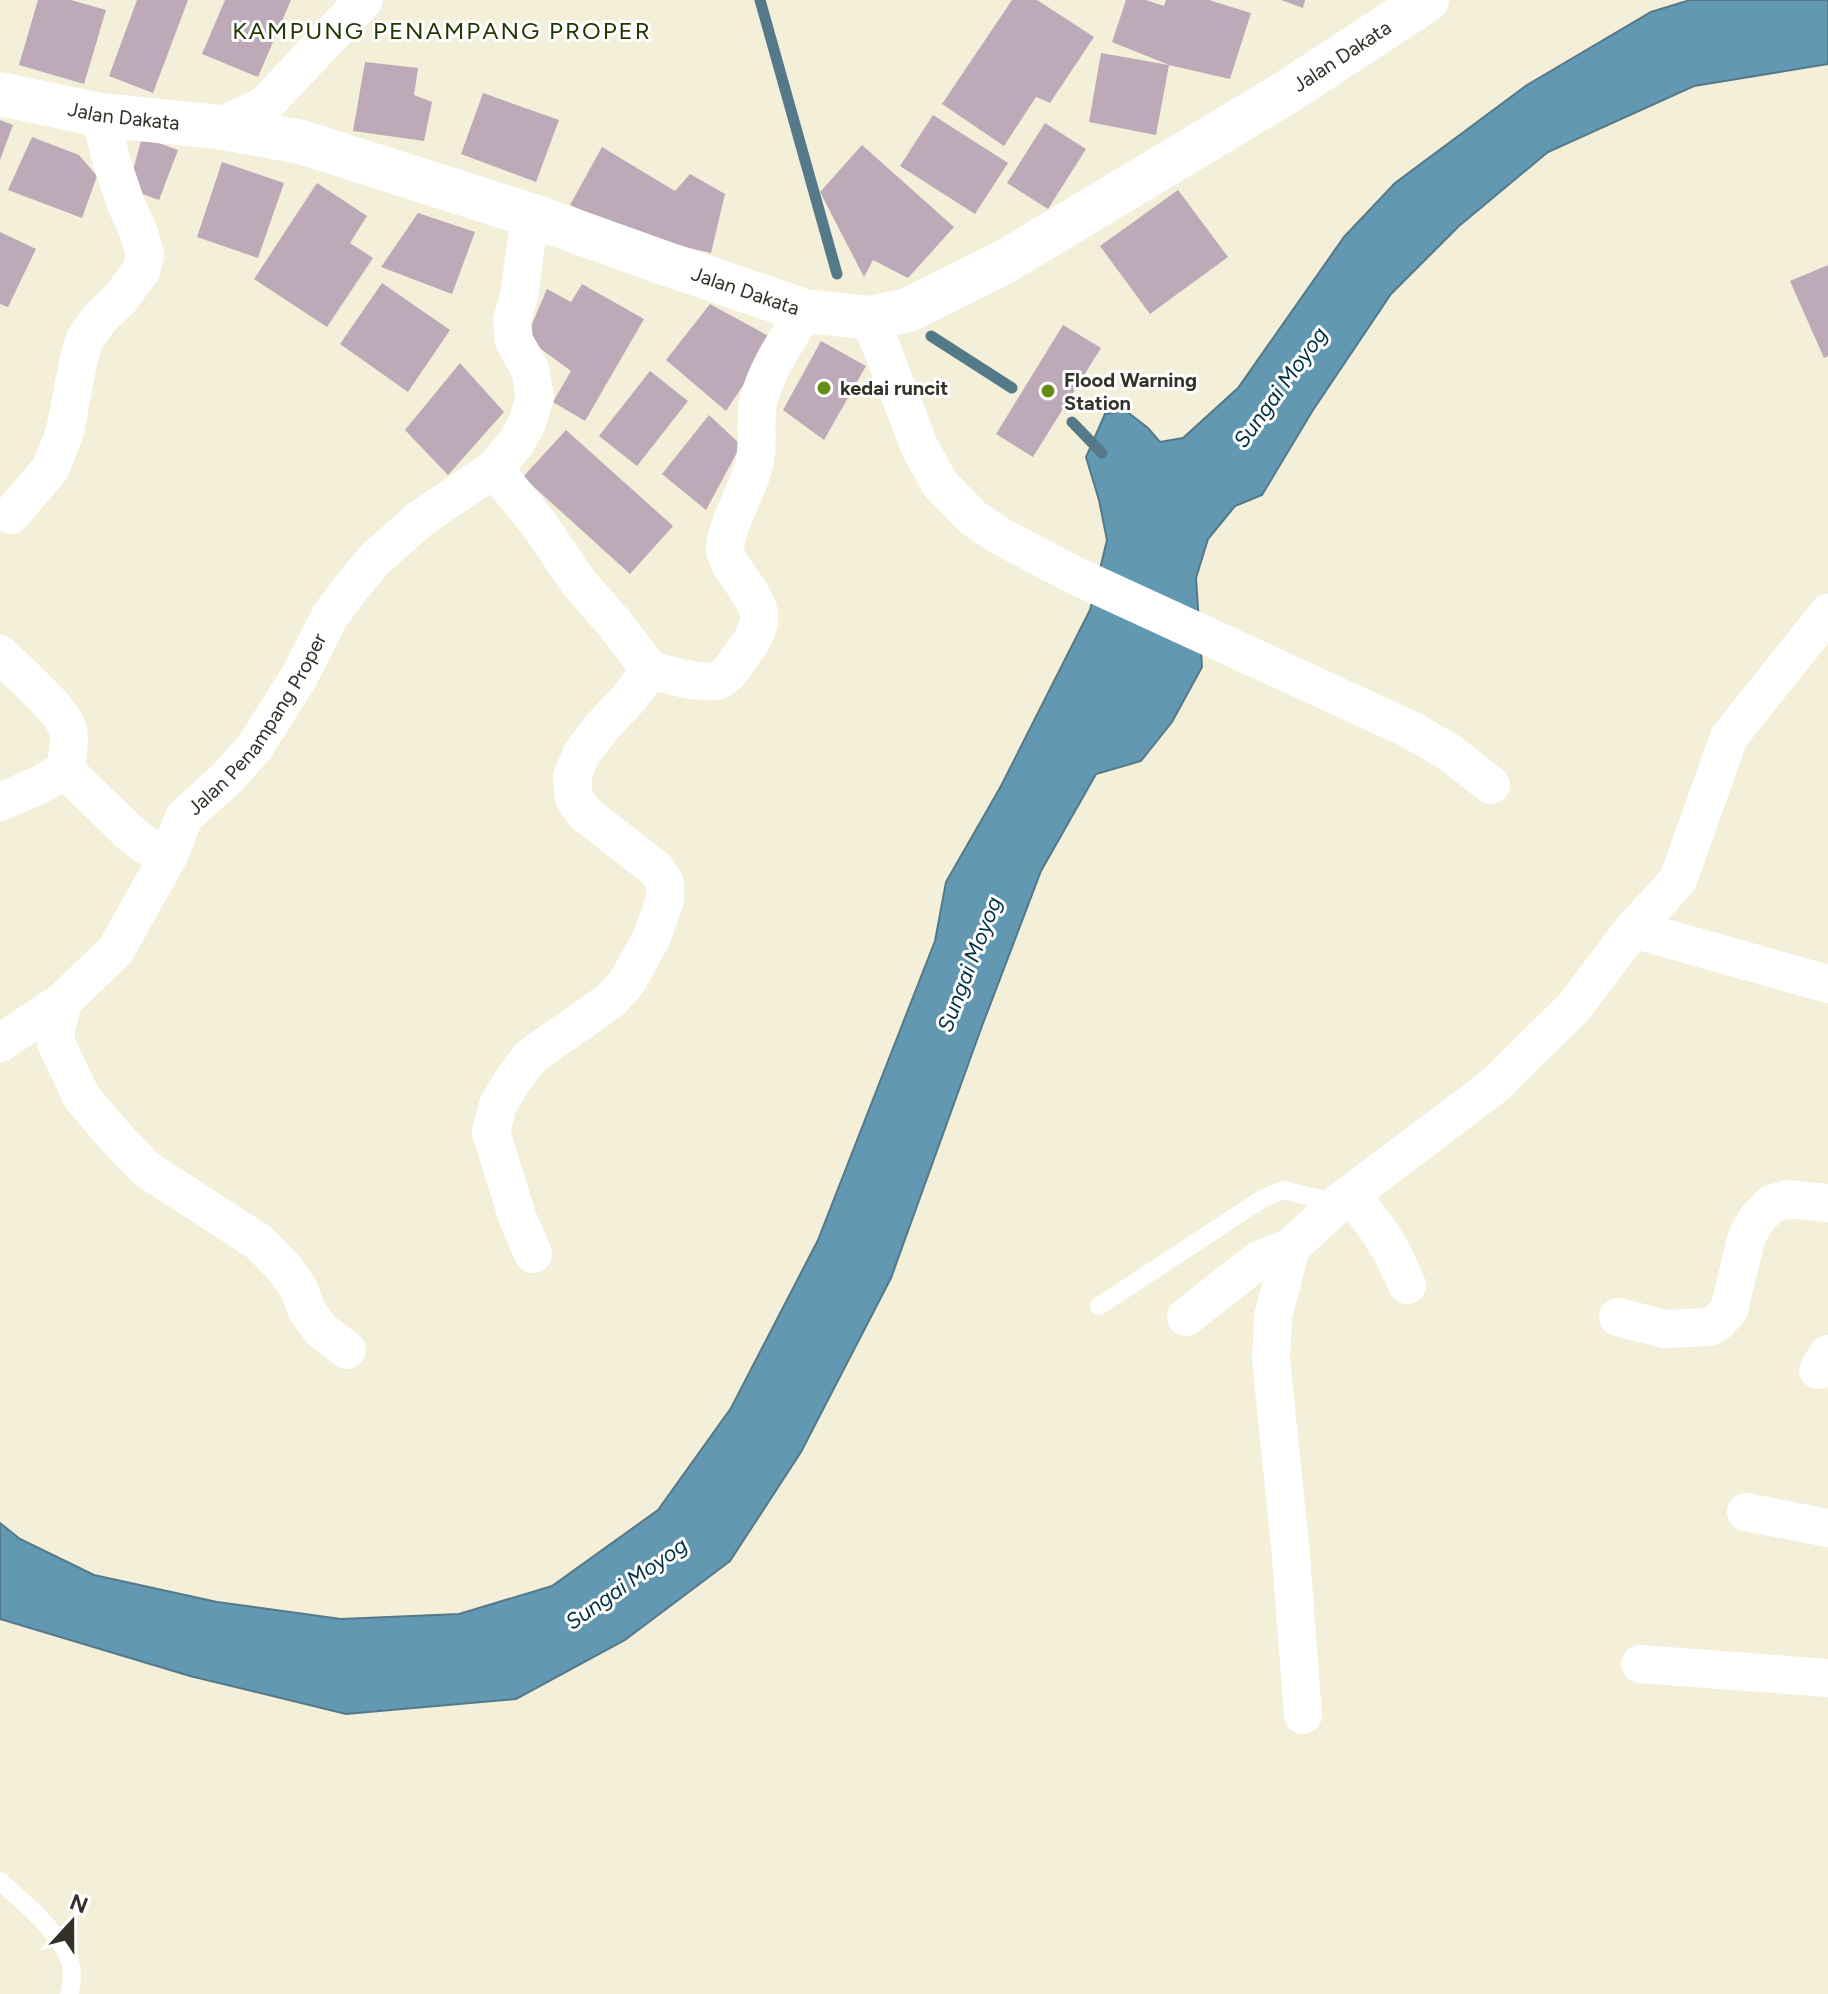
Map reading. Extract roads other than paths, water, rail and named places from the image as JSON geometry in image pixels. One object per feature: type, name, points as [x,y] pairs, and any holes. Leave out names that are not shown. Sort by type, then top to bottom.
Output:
[{"type":"street","points":[[218,127],[264,106],[364,0]]},
{"type":"street","name":"Jalan Dakata","points":[[0,94],[100,115],[218,127],[301,142],[530,215],[805,311],[870,318],[908,310],[1006,261],[1284,94],[1427,0]]},
{"type":"street","points":[[11,515],[51,468],[65,431],[84,341],[142,269],[145,254],[142,243],[112,163],[100,115]]},
{"type":"street","name":"Jalan Penampang Proper","points":[[0,1043],[63,1001],[116,950],[169,855],[184,817],[227,778],[254,748],[299,677],[330,616],[374,560],[420,519],[494,469],[516,443],[527,423],[535,397],[530,369],[514,341],[512,320],[519,296],[530,215]]},
{"type":"street","points":[[494,469],[538,523],[579,583],[650,670],[709,682],[723,679],[754,639],[760,615],[746,587],[727,561],[728,532],[754,468],[758,448],[755,429],[758,402],[772,364],[805,311]]},
{"type":"street","points":[[870,318],[920,448],[940,484],[973,518],[1010,542],[1074,575],[1409,729],[1449,752],[1491,785]]},
{"type":"street","points":[[1186,1317],[1260,1259],[1291,1247],[1345,1199],[1495,1085],[1574,1007],[1633,929],[1678,880],[1729,737],[1828,613]]},
{"type":"street","points":[[0,654],[49,702],[66,724],[69,743],[65,770]]},
{"type":"street","points":[[533,1254],[518,1219],[491,1132],[498,1105],[530,1057],[611,1000],[627,982],[651,939],[665,900],[665,883],[656,869],[584,813],[574,798],[572,777],[581,755],[650,670]]},
{"type":"street","points":[[65,770],[129,832],[145,845],[169,855]]},
{"type":"street","points":[[0,802],[65,770]]},
{"type":"street","points":[[1633,929],[1828,984]]},
{"type":"street","points":[[63,1001],[56,1043],[81,1096],[146,1169],[259,1242],[285,1269],[299,1289],[307,1311],[321,1330],[347,1350]]},
{"type":"street","points":[[1345,1199],[1386,1242],[1407,1285]]},
{"type":"street","points":[[1618,1317],[1665,1329],[1709,1327],[1729,1310],[1747,1236],[1771,1204],[1787,1199],[1828,1203]]},
{"type":"street","points":[[1291,1247],[1273,1317],[1271,1360],[1303,1715]]},
{"type":"street","points":[[1746,1512],[1828,1528]]},
{"type":"street","points":[[1640,1664],[1828,1678]]},
{"type":"lane","points":[[1099,1306],[1262,1199],[1283,1190],[1345,1199]]},
{"type":"lane","points":[[0,1881],[56,1937],[71,1963],[69,1994]]},
{"type":"water","name":"Sungai Moyog","points":[[1690,0],[1828,0],[1828,64],[1694,86],[1548,152],[1459,226],[1391,294],[1313,410],[1262,495],[1235,506],[1208,539],[1196,578],[1202,667],[1172,722],[1141,761],[1096,774],[1041,871],[891,1278],[801,1452],[730,1561],[625,1640],[516,1699],[346,1714],[190,1676],[0,1619],[0,1523],[20,1539],[94,1575],[217,1602],[341,1619],[459,1614],[552,1586],[658,1510],[731,1408],[818,1240],[935,941],[946,882],[1001,786],[1090,610],[1107,540],[1086,457],[1105,414],[1126,411],[1160,442],[1183,438],[1238,388],[1344,237],[1395,183],[1527,85],[1651,12]]},
{"type":"waterway","points":[[760,0],[837,274]]},
{"type":"waterway","points":[[931,336],[1012,388]]},
{"type":"waterway","points":[[1072,422],[1102,453]]},
{"type":"place","name":"kedai runcit","points":[[824,388]]},
{"type":"place","name":"Flood Warning Station","points":[[1048,391]]},
{"type":"district","name":"KAMPUNG PENAMPANG PROPER","points":[[442,31]]}]
